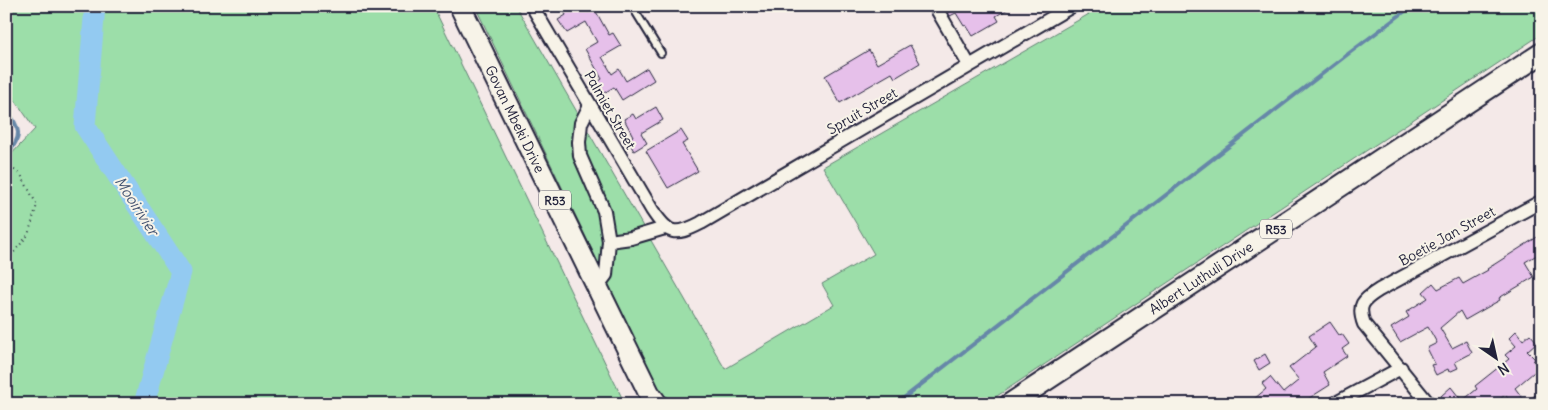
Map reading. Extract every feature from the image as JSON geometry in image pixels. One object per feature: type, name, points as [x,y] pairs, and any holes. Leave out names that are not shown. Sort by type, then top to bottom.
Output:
[{"type":"main road","name":"Govan Mbeki Drive","points":[[460,6],[653,400]]},
{"type":"main road","name":"Albert Luthuli Drive","points":[[1010,404],[1538,57]]},
{"type":"street","name":"Palmiet Street","points":[[532,6],[652,210],[665,228]]},
{"type":"street","points":[[935,6],[969,65]]},
{"type":"street","name":"Spruit Street","points":[[609,241],[630,238],[665,228],[673,232],[696,225],[1072,6]]},
{"type":"street","points":[[590,104],[581,123],[580,156],[604,211],[609,241],[606,275],[598,287]]},
{"type":"street","name":"Boetie Jan Street","points":[[1401,368],[1364,324],[1360,313],[1367,297],[1542,201]]},
{"type":"street","points":[[1334,404],[1401,368],[1429,404]]},
{"type":"street","points":[[1536,404],[1542,400]]},
{"type":"lane","points":[[632,6],[661,53]]},
{"type":"path","points":[[6,164],[21,175],[37,205],[28,235],[6,262]]},
{"type":"green space","points":[[6,6],[433,6],[625,404],[6,404],[6,160],[35,129],[6,87]]},
{"type":"green space","points":[[475,6],[516,6],[725,369],[834,305],[822,284],[874,254],[823,167],[1103,6],[1542,6],[1542,34],[985,404],[666,404]]},
{"type":"building","points":[[561,6],[585,6],[588,12],[594,8],[609,35],[613,33],[621,46],[602,57],[612,74],[619,69],[626,81],[647,68],[654,80],[622,100],[614,87],[604,93],[598,82],[602,79],[585,49],[597,42],[586,22],[567,33],[558,20],[566,15]]},
{"type":"building","points":[[949,6],[1013,6],[996,16],[999,21],[973,36],[956,13],[950,16],[946,8]]},
{"type":"building","points":[[910,45],[920,63],[895,78],[892,73],[840,103],[825,76],[869,50],[877,64]]},
{"type":"building","points":[[656,107],[663,120],[641,133],[647,143],[634,151],[627,139],[633,136],[624,119],[633,114],[636,119]]},
{"type":"building","points":[[681,130],[688,141],[682,144],[698,171],[668,188],[646,151]]},
{"type":"building","points":[[1542,234],[1542,252],[1525,262],[1534,277],[1499,298],[1500,300],[1465,320],[1460,311],[1440,328],[1452,348],[1466,341],[1472,353],[1455,362],[1458,368],[1449,372],[1448,369],[1436,375],[1431,365],[1435,364],[1427,348],[1437,343],[1428,327],[1400,342],[1391,328],[1409,317],[1406,312],[1428,298],[1423,292],[1433,283],[1438,289],[1459,278],[1463,284],[1488,270]]},
{"type":"building","points":[[1330,322],[1339,335],[1342,334],[1349,344],[1342,349],[1347,356],[1323,372],[1330,385],[1300,404],[1248,404],[1266,389],[1262,384],[1270,377],[1283,393],[1299,380],[1289,368],[1316,347],[1309,336]]},
{"type":"building","points":[[1516,331],[1523,340],[1530,334],[1537,342],[1527,351],[1535,359],[1533,361],[1539,368],[1515,388],[1527,404],[1513,404],[1505,395],[1494,404],[1447,404],[1441,396],[1451,387],[1462,401],[1477,389],[1475,386],[1509,359],[1505,355],[1516,346],[1509,338]]},
{"type":"building","points":[[1265,354],[1270,363],[1259,370],[1254,361]]},
{"type":"waterway","name":"Mooirivier","points":[[95,6],[85,126],[181,272],[144,404]]},
{"type":"waterway","points":[[896,404],[1412,6]]},
{"type":"waterway","points":[[6,109],[18,132],[16,143],[6,155]]}]
